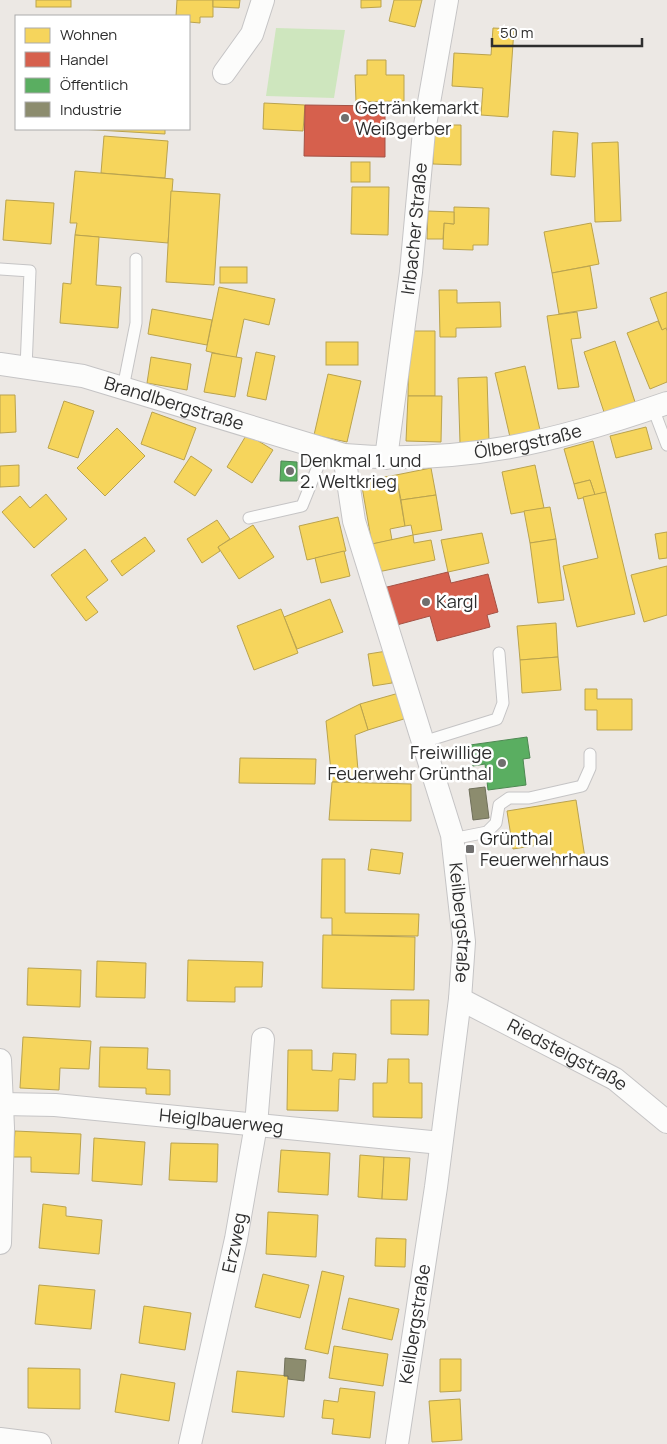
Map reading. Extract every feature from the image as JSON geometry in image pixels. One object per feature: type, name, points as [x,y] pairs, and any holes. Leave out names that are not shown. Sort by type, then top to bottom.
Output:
[{"type":"street","points":[[224,73],[252,34],[263,0]]},
{"type":"street","name":"Irlbacher Straße","points":[[386,458],[411,272],[424,132],[447,0]]},
{"type":"street","name":"Brandlbergstraße","points":[[0,364],[83,376],[335,452]]},
{"type":"street","name":"Ölbergstraße","points":[[386,458],[464,456],[530,445],[605,425],[660,406]]},
{"type":"street","points":[[335,452],[386,458]]},
{"type":"street","name":"Keilbergstraße","points":[[335,452],[354,521],[452,839],[464,942],[460,999],[441,1143],[397,1444]]},
{"type":"street","name":"Riedsteigstraße","points":[[460,999],[615,1079],[667,1122]]},
{"type":"street","name":"Erzweg","points":[[190,1444],[236,1239],[256,1124],[263,1040]]},
{"type":"street","points":[[0,1060],[2,1104],[0,1243]]},
{"type":"street","name":"Heiglbauerweg","points":[[2,1104],[56,1106],[441,1143]]},
{"type":"street","points":[[0,1439],[40,1444]]},
{"type":"lane","points":[[123,388],[136,323],[136,259]]},
{"type":"lane","points":[[0,269],[30,271],[26,368]]},
{"type":"lane","points":[[660,406],[667,445]]},
{"type":"lane","points":[[249,518],[302,506],[335,452]]},
{"type":"lane","points":[[423,742],[497,719],[503,703],[499,654]]},
{"type":"lane","points":[[452,839],[487,832],[496,823],[499,805],[509,798],[529,798],[582,786],[590,768],[590,754]]},
{"type":"green space","points":[[276,28],[345,30],[334,98],[266,96]]},
{"type":"building: Wohnen","points":[[36,0],[71,0],[71,7],[36,7]]},
{"type":"building: Wohnen","points":[[177,0],[213,0],[213,17],[200,17],[200,23],[190,22],[190,15],[176,15]]},
{"type":"building: Wohnen","points":[[213,0],[240,0],[239,8],[213,7]]},
{"type":"building: Wohnen","points":[[361,0],[381,0],[381,7],[361,8]]},
{"type":"building: Wohnen","points":[[394,0],[422,0],[415,27],[389,21]]},
{"type":"building: Wohnen","points":[[493,28],[514,29],[508,117],[481,115],[483,88],[452,86],[454,53],[491,55]]},
{"type":"building: Wohnen","points":[[367,60],[386,60],[386,75],[404,75],[404,101],[356,102],[355,75],[367,75]]},
{"type":"building: Wohnen","points":[[264,103],[305,105],[303,131],[263,129]]},
{"type":"building: Wohnen","points":[[433,125],[461,125],[461,165],[433,164]]},
{"type":"building: Wohnen","points":[[97,130],[165,130],[165,134]]},
{"type":"building: Wohnen","points":[[553,131],[578,133],[575,177],[551,175]]},
{"type":"building: Wohnen","points":[[104,136],[168,141],[165,178],[101,173]]},
{"type":"building: Wohnen","points":[[618,142],[621,221],[595,222],[592,143]]},
{"type":"building: Wohnen","points":[[351,162],[370,162],[370,182],[351,182]]},
{"type":"building: Wohnen","points":[[75,171],[173,179],[168,243],[75,235],[77,223],[70,223]]},
{"type":"building: Wohnen","points":[[352,187],[389,187],[388,235],[351,234]]},
{"type":"building: Wohnen","points":[[171,191],[220,194],[214,285],[166,282]]},
{"type":"building: Wohnen","points":[[6,200],[54,203],[51,244],[3,240]]},
{"type":"building: Wohnen","points":[[454,207],[489,208],[488,245],[473,245],[473,250],[443,249],[444,223],[454,224]]},
{"type":"building: Wohnen","points":[[428,211],[454,212],[454,224],[444,223],[443,239],[427,239]]},
{"type":"building: Wohnen","points":[[591,223],[599,264],[552,273],[544,232]]},
{"type":"building: Wohnen","points":[[75,235],[99,237],[96,285],[121,287],[118,328],[60,323],[63,283],[71,284]]},
{"type":"building: Wohnen","points":[[590,266],[597,308],[559,314],[552,273]]},
{"type":"building: Wohnen","points":[[220,267],[247,267],[247,283],[220,283]]},
{"type":"building: Wohnen","points":[[219,287],[275,299],[269,325],[244,319],[236,358],[206,351]]},
{"type":"building: Wohnen","points":[[439,290],[457,290],[457,303],[500,302],[501,327],[456,328],[456,337],[440,337]]},
{"type":"building: Wohnen","points":[[667,292],[667,328],[662,330],[650,298]]},
{"type":"building: Wohnen","points":[[152,309],[212,320],[207,345],[148,334]]},
{"type":"building: Wohnen","points":[[577,312],[581,338],[571,339],[579,387],[558,389],[547,316]]},
{"type":"building: Wohnen","points":[[658,321],[662,330],[666,328],[667,331],[667,382],[650,389],[627,333]]},
{"type":"building: Wohnen","points":[[409,331],[435,331],[435,396],[408,396]]},
{"type":"building: Wohnen","points":[[615,341],[636,405],[605,415],[584,352]]},
{"type":"building: Wohnen","points":[[326,342],[358,342],[358,365],[326,365]]},
{"type":"building: Wohnen","points":[[256,352],[275,356],[266,400],[247,396]]},
{"type":"building: Wohnen","points":[[212,353],[242,358],[235,397],[204,392]]},
{"type":"building: Wohnen","points":[[151,357],[191,364],[187,390],[147,383]]},
{"type":"building: Wohnen","points":[[525,366],[540,430],[510,437],[495,373]]},
{"type":"building: Wohnen","points":[[328,374],[361,381],[347,442],[314,435]]},
{"type":"building: Wohnen","points":[[487,377],[489,442],[460,443],[458,378]]},
{"type":"building: Wohnen","points":[[0,395],[15,395],[16,432],[0,433]]},
{"type":"building: Wohnen","points":[[408,396],[442,396],[441,442],[406,441]]},
{"type":"building: Wohnen","points":[[64,401],[94,411],[78,458],[48,448]]},
{"type":"building: Wohnen","points":[[152,412],[196,428],[184,460],[141,444]]},
{"type":"building: Wohnen","points":[[646,427],[652,449],[616,458],[610,436]]},
{"type":"building: Wohnen","points":[[117,428],[145,456],[105,496],[77,468]]},
{"type":"building: Wohnen","points":[[247,434],[273,450],[252,483],[227,467]]},
{"type":"building: Wohnen","points":[[593,441],[606,492],[595,495],[590,480],[574,484],[564,449]]},
{"type":"building: Wohnen","points":[[191,456],[212,470],[195,496],[174,482]]},
{"type":"building: Wohnen","points":[[19,465],[19,486],[0,487],[0,466]]},
{"type":"building: Wohnen","points":[[535,465],[544,508],[511,514],[502,472]]},
{"type":"building: Wohnen","points":[[431,468],[436,495],[401,500],[396,475]]},
{"type":"building: Wohnen","points":[[396,475],[405,526],[390,529],[392,540],[372,544],[361,481]]},
{"type":"building: Wohnen","points":[[590,480],[595,495],[578,499],[574,484]]},
{"type":"building: Wohnen","points":[[606,492],[635,614],[577,627],[563,566],[598,558],[583,497]]},
{"type":"building: Wohnen","points":[[46,494],[67,519],[34,548],[2,512],[20,496],[30,508]]},
{"type":"building: Wohnen","points":[[436,495],[442,530],[413,535],[411,525],[405,526],[401,500]]},
{"type":"building: Wohnen","points":[[550,507],[556,539],[530,543],[524,511]]},
{"type":"building: Wohnen","points":[[338,517],[346,551],[307,560],[299,526]]},
{"type":"building: Wohnen","points":[[217,520],[230,539],[218,547],[220,551],[202,563],[187,539]]},
{"type":"building: Wohnen","points":[[253,525],[274,557],[239,579],[218,547]]},
{"type":"building: Wohnen","points":[[667,532],[667,558],[659,559],[655,534]]},
{"type":"building: Wohnen","points":[[482,533],[489,563],[448,572],[441,540]]},
{"type":"building: Wohnen","points":[[413,535],[414,543],[431,540],[435,560],[378,572],[372,544]]},
{"type":"building: Wohnen","points":[[145,537],[155,551],[122,576],[111,561]]},
{"type":"building: Wohnen","points":[[556,539],[564,600],[538,603],[530,543]]},
{"type":"building: Wohnen","points":[[85,549],[108,580],[86,597],[98,612],[86,621],[51,575]]},
{"type":"building: Wohnen","points":[[344,551],[350,576],[321,583],[315,558]]},
{"type":"building: Wohnen","points":[[667,566],[667,615],[644,622],[631,575]]},
{"type":"building: Wohnen","points":[[330,599],[343,632],[297,649],[284,617]]},
{"type":"building: Wohnen","points":[[281,609],[298,653],[254,670],[237,626]]},
{"type":"building: Wohnen","points":[[556,623],[558,657],[520,660],[517,626]]},
{"type":"building: Wohnen","points":[[387,651],[392,683],[373,686],[368,654]]},
{"type":"building: Wohnen","points":[[558,657],[561,690],[522,693],[520,660]]},
{"type":"building: Wohnen","points":[[585,689],[597,689],[597,699],[632,699],[632,730],[597,730],[597,710],[585,710]]},
{"type":"building: Wohnen","points":[[399,693],[407,718],[368,730],[360,704]]},
{"type":"building: Wohnen","points":[[360,704],[368,730],[355,735],[359,782],[332,782],[326,721]]},
{"type":"building: Wohnen","points":[[240,758],[316,759],[315,784],[239,783]]},
{"type":"building: Wohnen","points":[[332,782],[411,784],[411,821],[329,820]]},
{"type":"building: Wohnen","points":[[576,800],[585,858],[554,863],[551,843],[513,849],[507,811]]},
{"type":"building: Wohnen","points":[[371,849],[403,853],[400,874],[368,870]]},
{"type":"building: Wohnen","points":[[322,859],[345,859],[345,913],[419,914],[418,936],[332,935],[332,918],[321,918]]},
{"type":"building: Wohnen","points":[[323,935],[415,937],[414,990],[322,988]]},
{"type":"building: Wohnen","points":[[188,960],[263,962],[262,987],[235,987],[235,1002],[187,1001]]},
{"type":"building: Wohnen","points":[[97,961],[146,963],[145,998],[96,997]]},
{"type":"building: Wohnen","points":[[28,968],[81,970],[80,1007],[27,1005]]},
{"type":"building: Wohnen","points":[[391,1000],[429,1000],[428,1035],[391,1034]]},
{"type":"building: Wohnen","points":[[23,1037],[91,1041],[89,1069],[60,1068],[59,1090],[20,1088]]},
{"type":"building: Wohnen","points":[[100,1047],[148,1048],[147,1069],[170,1070],[170,1095],[146,1094],[146,1088],[99,1087]]},
{"type":"building: Wohnen","points":[[288,1050],[312,1050],[312,1070],[332,1071],[333,1053],[356,1054],[355,1080],[339,1079],[338,1111],[287,1110]]},
{"type":"building: Wohnen","points":[[388,1059],[409,1059],[409,1083],[422,1083],[422,1118],[373,1117],[373,1083],[387,1083]]},
{"type":"building: Wohnen","points":[[15,1131],[81,1134],[79,1174],[31,1172],[31,1157],[13,1157]]},
{"type":"building: Wohnen","points":[[94,1138],[145,1142],[142,1185],[92,1181]]},
{"type":"building: Wohnen","points":[[171,1143],[218,1144],[217,1182],[169,1180]]},
{"type":"building: Wohnen","points":[[281,1150],[330,1153],[328,1195],[278,1192]]},
{"type":"building: Wohnen","points":[[360,1155],[384,1157],[382,1199],[358,1197]]},
{"type":"building: Wohnen","points":[[384,1157],[410,1158],[407,1200],[382,1199]]},
{"type":"building: Wohnen","points":[[43,1204],[66,1207],[66,1216],[102,1220],[99,1254],[39,1248]]},
{"type":"building: Wohnen","points":[[268,1212],[318,1215],[316,1257],[266,1254]]},
{"type":"building: Wohnen","points":[[376,1238],[406,1239],[405,1267],[375,1266]]},
{"type":"building: Wohnen","points":[[322,1271],[344,1276],[328,1354],[305,1349]]},
{"type":"building: Wohnen","points":[[263,1274],[309,1285],[300,1318],[255,1307]]},
{"type":"building: Wohnen","points":[[39,1285],[95,1290],[91,1329],[35,1324]]},
{"type":"building: Wohnen","points":[[349,1298],[399,1309],[392,1340],[342,1329]]},
{"type":"building: Wohnen","points":[[144,1306],[191,1313],[185,1350],[139,1343]]},
{"type":"building: Wohnen","points":[[334,1346],[388,1354],[383,1386],[329,1378]]},
{"type":"building: Wohnen","points":[[440,1359],[461,1359],[461,1391],[440,1392]]},
{"type":"building: Wohnen","points":[[28,1368],[80,1369],[80,1409],[28,1408]]},
{"type":"building: Wohnen","points":[[237,1371],[288,1376],[284,1417],[232,1412]]},
{"type":"building: Wohnen","points":[[121,1374],[175,1383],[169,1421],[115,1412]]},
{"type":"building: Wohnen","points":[[340,1388],[375,1392],[370,1438],[332,1434],[334,1419],[322,1418],[324,1400],[338,1402]]},
{"type":"building: Wohnen","points":[[460,1399],[462,1440],[432,1442],[429,1401]]},
{"type":"building: Handel","name":"Getränkemarkt Weißgerber","points":[[305,105],[385,106],[385,157],[304,156]]},
{"type":"building: Handel","points":[[448,572],[451,583],[488,574],[498,612],[487,615],[490,627],[437,641],[430,616],[393,626],[383,588]]},
{"type":"building: Öffentlich","points":[[281,461],[297,462],[297,481],[280,481]]},
{"type":"building: Öffentlich","points":[[527,737],[530,758],[523,759],[526,785],[488,790],[485,764],[473,766],[470,745]]},
{"type":"building: Industrie","points":[[485,787],[489,818],[473,820],[469,789]]},
{"type":"building: Industrie","points":[[285,1358],[306,1360],[304,1381],[288,1379],[288,1376],[284,1376]]},
{"type":"place","name":"Getränkemarkt Weißgerber","points":[[345,118]]},
{"type":"place","name":"Denkmal 1. und 2. Weltkrieg","points":[[290,471]]},
{"type":"place","name":"Kargl","points":[[426,602]]},
{"type":"place","name":"Freiwillige Feuerwehr Grünthal","points":[[502,763]]},
{"type":"place","name":"Grünthal Feuerwehrhaus","points":[[470,849]]}]
